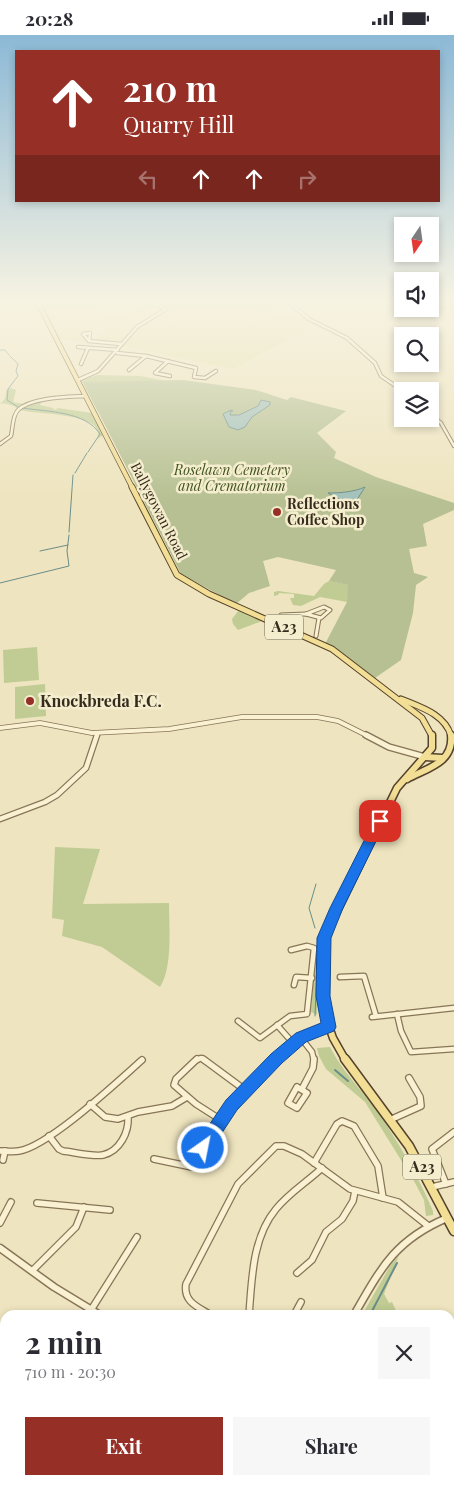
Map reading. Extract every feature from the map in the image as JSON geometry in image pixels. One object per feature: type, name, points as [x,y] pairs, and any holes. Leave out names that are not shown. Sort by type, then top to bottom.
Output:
[{"type":"main road","name":"Ballygowan Road","points":[[71,367],[177,575],[209,594],[332,649],[422,718],[431,729]]},
{"type":"main road","name":"Ballygowan Road","points":[[386,690],[437,715],[450,728],[453,738],[449,755]]},
{"type":"main road","points":[[437,715],[429,717],[434,740],[432,748],[426,756],[437,759],[449,755]]},
{"type":"main road","name":"A23","points":[[403,782],[435,765],[449,755]]},
{"type":"main road","name":"A23","points":[[426,756],[403,782],[390,801],[336,908],[324,938],[323,996],[329,1027],[342,1056],[392,1119],[432,1187],[454,1231]]},
{"type":"street","points":[[78,380],[94,375],[102,367]]},
{"type":"street","points":[[129,370],[133,367]]},
{"type":"street","points":[[162,367],[155,373],[170,376]]},
{"type":"street","points":[[191,367],[197,368],[193,374],[194,377],[205,378],[216,371]]},
{"type":"street","points":[[376,367],[380,376],[394,386]]},
{"type":"street","points":[[0,444],[11,436],[17,411],[21,408],[47,398],[86,396]]},
{"type":"street","points":[[439,421],[454,446]]},
{"type":"street","points":[[273,623],[281,615],[306,615],[319,618],[329,612],[330,609],[324,607],[306,615]]},
{"type":"street","points":[[316,636],[319,618]]},
{"type":"street","points":[[0,728],[40,723],[87,733],[98,733],[169,729],[242,717],[317,717],[345,724],[384,745],[415,755],[426,756]]},
{"type":"street","points":[[0,819],[46,802],[57,795],[86,768],[98,733]]},
{"type":"street","points":[[238,1021],[260,1038],[290,1016],[307,1014],[314,948],[307,946],[291,950]]},
{"type":"street","points":[[340,977],[350,973],[364,976],[374,1017],[454,1008]]},
{"type":"street","points":[[294,985],[296,977],[312,978]]},
{"type":"street","points":[[397,1014],[402,1031],[412,1051],[417,1053],[451,1049],[451,1056]]},
{"type":"street","points":[[277,1025],[293,1043]]},
{"type":"street","points":[[154,1159],[192,1167],[221,1120],[245,1091],[293,1043],[329,1027]]},
{"type":"street","points":[[301,1038],[312,1051],[315,1064],[314,1071],[302,1089]]},
{"type":"street","points":[[221,1120],[187,1097],[174,1085],[176,1079],[197,1059],[201,1058],[245,1091]]},
{"type":"street","points":[[4,1160],[3,1151],[27,1150],[49,1136],[142,1060]]},
{"type":"street","points":[[392,1119],[421,1106],[420,1097],[409,1078]]},
{"type":"street","points":[[90,1104],[96,1111],[108,1118],[118,1120],[142,1111],[171,1107],[187,1097]]},
{"type":"street","points":[[49,1136],[56,1146],[63,1151],[103,1155],[123,1141],[129,1129],[128,1117]]},
{"type":"street","points":[[314,1163],[337,1124],[342,1121],[350,1123],[358,1132],[378,1166],[383,1198]]},
{"type":"street","points":[[446,1184],[432,1149],[454,1132]]},
{"type":"street","points":[[203,1310],[186,1299],[184,1289],[219,1216],[238,1184],[276,1146],[286,1147],[314,1163],[347,1187],[399,1203],[427,1225]]},
{"type":"street","points":[[162,1168],[163,1161]]},
{"type":"street","points":[[250,1310],[258,1247],[263,1230],[277,1208],[322,1168]]},
{"type":"street","points":[[432,1187],[454,1182]]},
{"type":"street","points":[[297,1273],[312,1260],[326,1232],[342,1219],[353,1201],[356,1191]]},
{"type":"street","points":[[0,1223],[11,1202]]},
{"type":"street","points":[[38,1203],[110,1209]]},
{"type":"street","points":[[32,1271],[76,1227],[84,1207]]},
{"type":"street","points":[[357,1310],[394,1251],[413,1234],[427,1225],[448,1217]]},
{"type":"street","points":[[0,1248],[54,1287],[91,1310],[137,1237]]},
{"type":"street","points":[[297,1310],[301,1302]]},
{"type":"shaded area","points":[[222,367],[237,367],[233,369]]},
{"type":"green space","points":[[97,375],[140,376],[167,381],[183,380],[100,409],[98,412],[82,382],[82,380]]},
{"type":"green space","name":"Roselawn Cemetery and Crematorium","points":[[183,380],[256,390],[287,400],[291,397],[346,411],[317,433],[336,452],[334,458],[376,477],[454,503],[454,510],[423,524],[427,546],[409,549],[414,573],[428,577],[416,585],[413,613],[401,660],[375,678],[337,650],[325,644],[347,602],[348,585],[329,581],[336,570],[278,557],[263,561],[270,586],[249,593],[236,604],[181,574],[83,382]]},
{"type":"green space","points":[[10,388],[16,390],[13,402],[30,405],[48,400],[40,405],[55,410],[58,408],[92,413],[104,435],[97,439],[98,430],[92,424],[82,419],[28,412],[9,404],[0,404],[5,399],[6,391]]},
{"type":"green space","points":[[329,581],[349,585],[347,602],[320,597],[301,606],[293,605],[290,598],[294,598],[294,594],[279,593],[274,596],[274,592],[278,591],[314,596]]},
{"type":"green space","points":[[239,610],[262,621],[238,630],[233,624],[232,619]]},
{"type":"green space","points":[[37,647],[39,680],[4,683],[3,650]]},
{"type":"green space","name":"Knockbreda F.C.","points":[[45,684],[46,716],[15,719],[15,687]]},
{"type":"green space","points":[[55,847],[100,849],[83,904],[169,903],[169,958],[160,987],[102,947],[62,936],[64,920],[52,918]]},
{"type":"green space","points":[[316,945],[319,945],[317,1015],[311,1012]]},
{"type":"green space","points":[[330,1047],[340,1064],[377,1111],[393,1135],[421,1185],[433,1215],[426,1216],[424,1200],[414,1181],[365,1102],[326,1069],[317,1048]]},
{"type":"green space","points":[[399,1255],[384,1294],[389,1303],[392,1302],[396,1310],[365,1310],[390,1266]]},
{"type":"water","points":[[261,400],[270,402],[270,405],[252,417],[245,427],[238,430],[229,427],[223,414],[231,410],[233,411],[231,411],[230,415],[239,415],[258,406]]},
{"type":"water","points":[[365,487],[353,506],[328,493],[347,492]]},
{"type":"waterway","points":[[17,367],[16,371],[18,376],[8,389],[7,400],[18,407]]},
{"type":"waterway","points":[[23,408],[65,414],[76,417],[93,426],[100,434],[88,452]]},
{"type":"waterway","points":[[75,473],[87,453]]},
{"type":"waterway","points":[[69,532],[73,475]]},
{"type":"waterway","points":[[68,545],[69,535]]},
{"type":"waterway","points":[[0,583],[69,566],[68,545]]},
{"type":"waterway","points":[[40,551],[68,545]]},
{"type":"waterway","points":[[315,928],[309,908],[316,884]]},
{"type":"waterway","points":[[315,1016],[318,944]]},
{"type":"waterway","points":[[335,1070],[348,1081]]},
{"type":"waterway","points":[[373,1310],[397,1263]]},
{"type":"place","name":"Reflections Coffee Shop","points":[[277,512]]},
{"type":"place","name":"Knockbreda F.C.","points":[[30,701]]},
{"type":"route","points":[[203,1148],[231,1105],[276,1058],[301,1038],[313,1031],[329,1027],[323,996],[324,938],[336,908],[380,821]]}]
